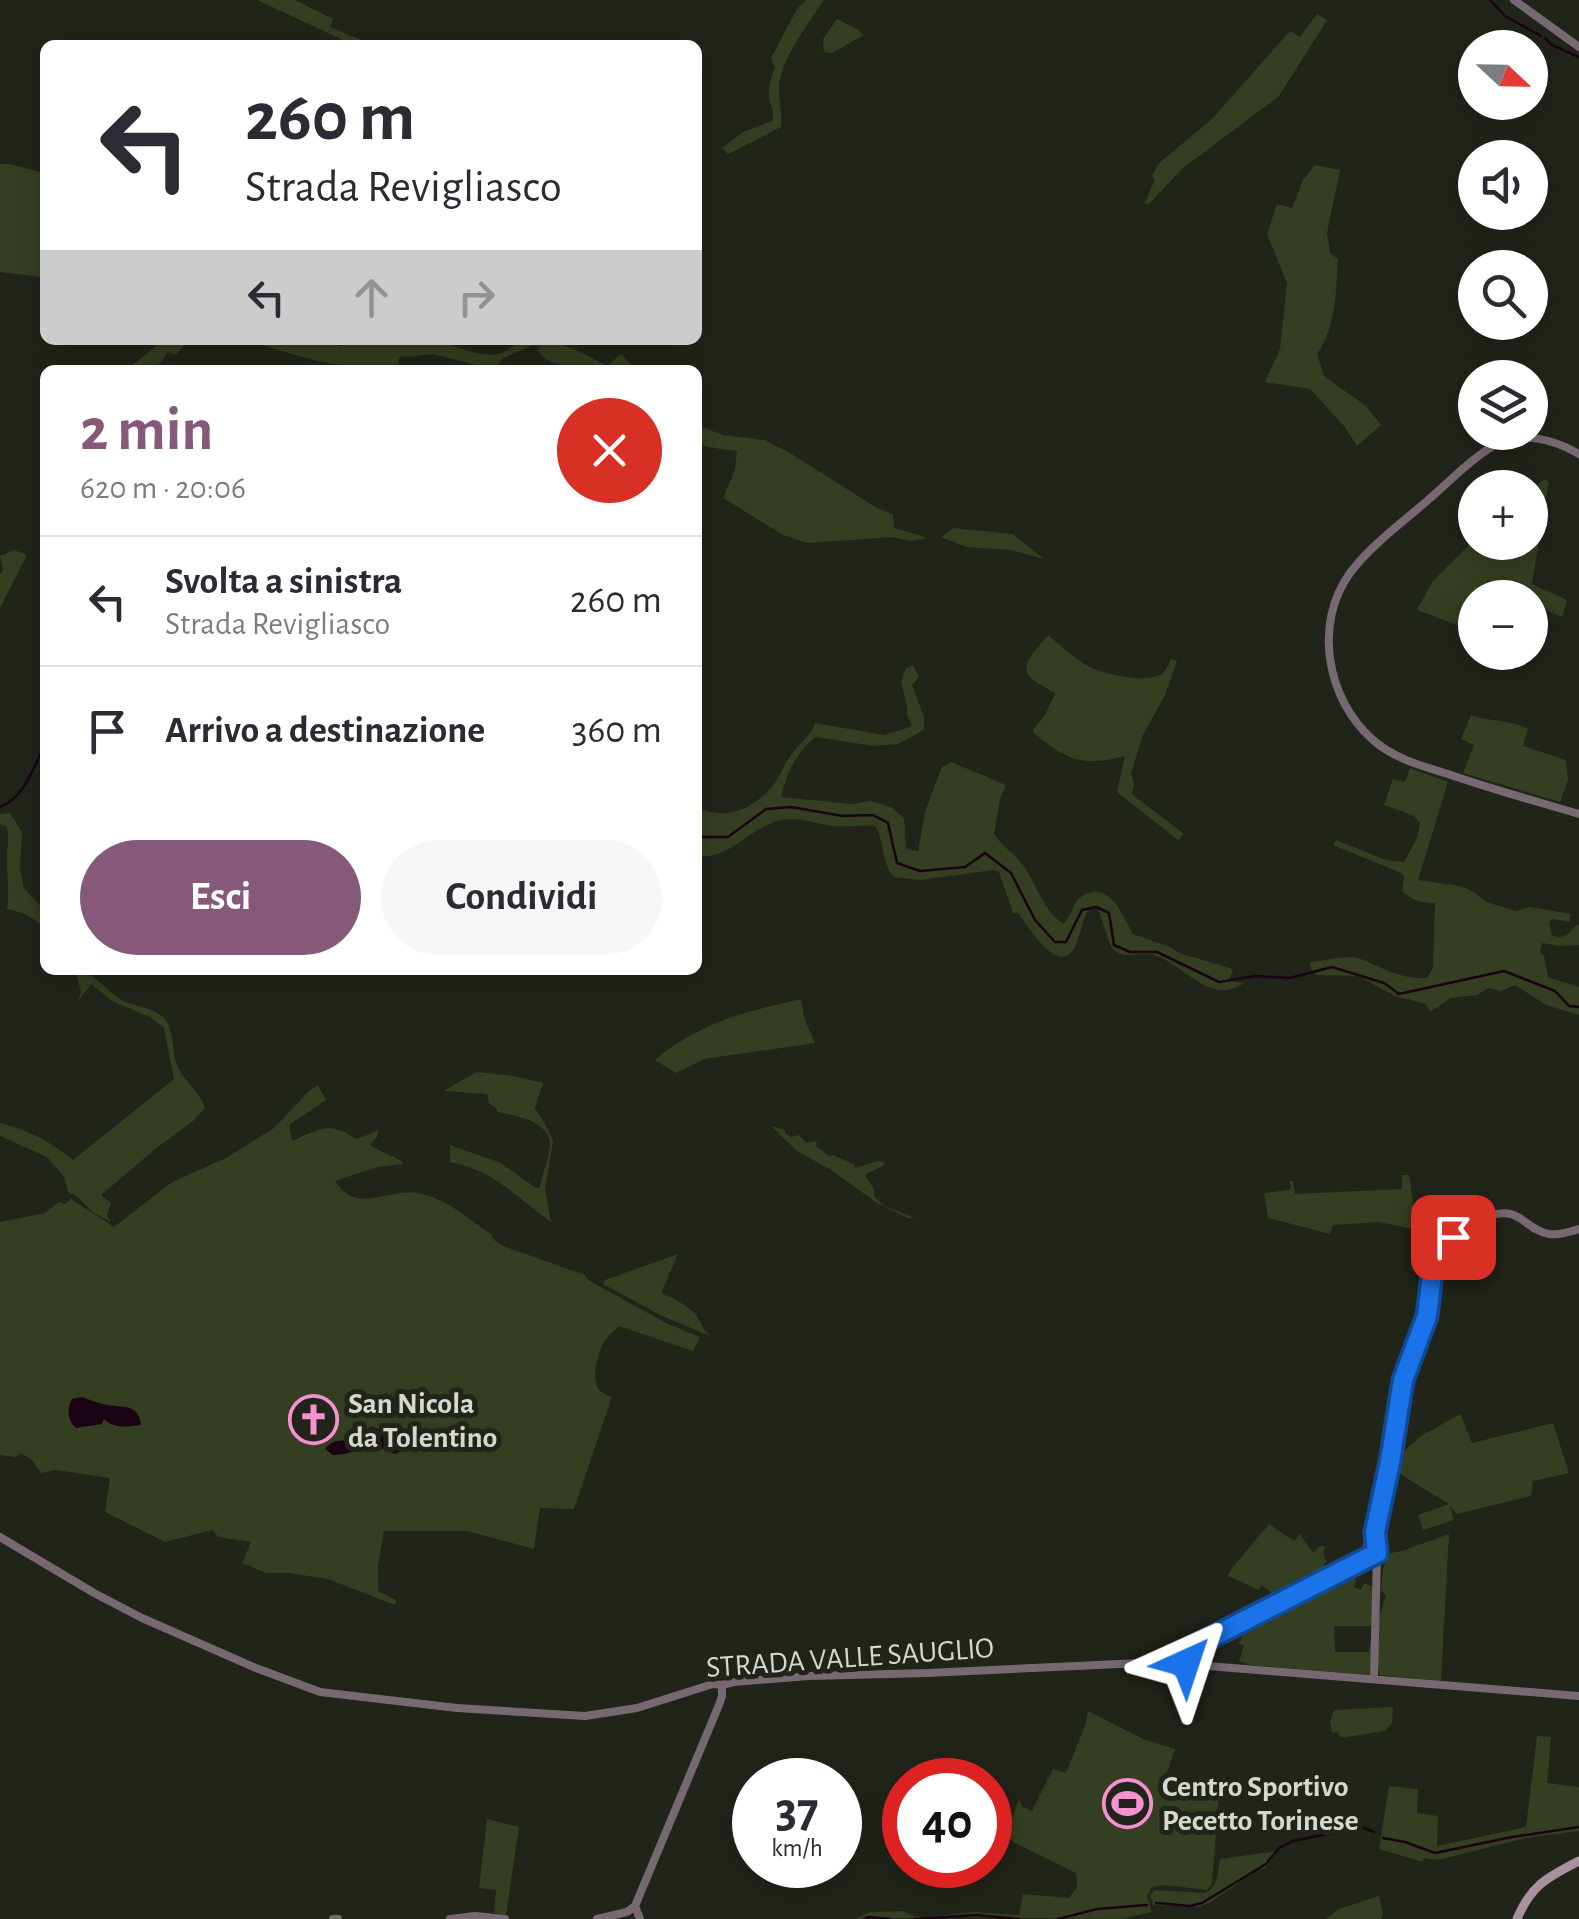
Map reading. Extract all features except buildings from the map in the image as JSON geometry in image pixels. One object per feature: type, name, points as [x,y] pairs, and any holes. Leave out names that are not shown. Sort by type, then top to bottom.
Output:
[{"type":"main road","points":[[1517,1919],[1540,1883],[1579,1861]]},
{"type":"street","points":[[1514,0],[1579,47]]},
{"type":"street","points":[[1579,454],[1540,438],[1520,438],[1498,444],[1466,467],[1350,574],[1332,614],[1328,646],[1341,699],[1374,742],[1416,764],[1579,814]]},
{"type":"street","points":[[1374,1679],[1372,1552],[1403,1380],[1427,1316],[1434,1258],[1465,1226],[1506,1212],[1551,1234],[1579,1229]]},
{"type":"street","name":"STRADA VALLE SAUGLIO","points":[[0,1536],[142,1618],[320,1692],[457,1708],[585,1716],[637,1708],[713,1684],[810,1676],[1141,1663],[1175,1656],[1372,1552]]},
{"type":"street","points":[[1175,1656],[1196,1664],[1579,1696]]},
{"type":"street","points":[[597,1919],[627,1912],[635,1906],[719,1705],[722,1685]]},
{"type":"street","points":[[635,1906],[640,1919]]},
{"type":"street","points":[[450,1919],[505,1919]]},
{"type":"green space","points":[[257,0],[295,0],[333,19],[330,27],[362,40],[343,40]]},
{"type":"green space","points":[[806,0],[824,0],[797,41],[781,75],[781,127],[728,154],[722,148],[743,132],[772,121],[769,90],[775,67],[771,58],[797,9]]},
{"type":"green space","points":[[1317,14],[1327,20],[1279,96],[1183,168],[1150,203],[1144,204],[1158,164],[1212,119],[1290,31],[1300,37]]},
{"type":"green space","points":[[837,19],[864,35],[832,53],[824,52],[823,39]]},
{"type":"green space","points":[[0,164],[9,164],[40,172],[40,277],[0,272]]},
{"type":"green space","points":[[1315,165],[1340,170],[1327,233],[1330,253],[1338,259],[1335,296],[1328,332],[1317,354],[1324,376],[1366,406],[1381,425],[1357,446],[1310,389],[1265,382],[1280,349],[1287,283],[1267,234],[1277,204],[1292,208],[1303,180]]},
{"type":"green space","points":[[157,345],[184,345],[176,355],[168,352],[159,365],[133,365]]},
{"type":"green space","points":[[264,345],[453,345],[489,355],[515,345],[533,345],[503,358],[498,365],[477,365],[433,354],[402,356],[398,365],[341,365]]},
{"type":"green space","points":[[533,345],[560,345],[605,365],[560,365],[546,359],[538,351],[540,347]]},
{"type":"green space","points":[[621,354],[631,365],[608,365]]},
{"type":"green space","points":[[702,427],[723,435],[765,440],[893,514],[894,528],[926,539],[893,537],[807,543],[783,535],[723,498],[735,470],[737,451],[702,444]]},
{"type":"green space","points":[[953,528],[1013,534],[1044,559],[1011,550],[967,547],[941,537]]},
{"type":"green space","points":[[14,550],[27,555],[0,608],[0,556]]},
{"type":"green space","points":[[1458,556],[1458,560],[1536,560],[1533,580],[1458,580],[1458,626],[1417,610],[1432,582]]},
{"type":"green space","points":[[1548,591],[1567,600],[1562,617],[1548,611]]},
{"type":"green space","points":[[1048,635],[1086,665],[1113,675],[1147,678],[1164,672],[1171,659],[1177,661],[1165,695],[1143,735],[1131,773],[1132,794],[1184,834],[1178,840],[1117,792],[1125,756],[1098,761],[1076,759],[1034,733],[1055,694],[1032,679],[1026,668]]},
{"type":"green space","points":[[913,665],[919,677],[912,685],[924,717],[924,730],[898,744],[874,746],[815,737],[793,764],[781,797],[852,804],[871,801],[891,807],[904,818],[906,849],[918,851],[925,812],[942,767],[951,762],[1006,785],[994,834],[1022,864],[1057,919],[1064,924],[1083,895],[1105,894],[1117,905],[1133,934],[1233,969],[1229,981],[1244,983],[1219,990],[1162,958],[1116,952],[1098,910],[1092,907],[1073,950],[1057,956],[1039,941],[1018,913],[1013,913],[999,872],[919,880],[894,877],[875,826],[782,820],[721,853],[702,856],[702,809],[727,813],[754,803],[773,785],[815,723],[884,735],[912,725],[901,682],[906,668]]},
{"type":"green space","points":[[1471,715],[1528,729],[1523,746],[1566,760],[1568,780],[1560,802],[1463,773],[1474,745],[1461,739]]},
{"type":"green space","points":[[1410,768],[1448,782],[1418,880],[1460,886],[1486,902],[1516,911],[1529,907],[1571,914],[1569,922],[1549,922],[1552,935],[1559,938],[1579,925],[1579,945],[1542,943],[1540,952],[1548,977],[1579,987],[1579,1015],[1546,1005],[1515,985],[1501,991],[1489,988],[1477,995],[1451,998],[1430,1012],[1426,1004],[1395,996],[1358,976],[1316,975],[1310,968],[1310,962],[1348,957],[1417,978],[1427,978],[1433,968],[1435,903],[1405,894],[1401,873],[1333,845],[1336,840],[1386,860],[1404,862],[1418,836],[1420,823],[1414,816],[1384,805],[1393,779],[1405,782]]},
{"type":"green space","points":[[10,813],[22,832],[20,868],[24,888],[40,906],[40,924],[7,909],[8,833],[7,827],[0,824],[0,814]]},
{"type":"green space","points":[[76,975],[89,975],[120,999],[163,1017],[171,1032],[179,1069],[205,1108],[101,1195],[111,1203],[107,1216],[111,1222],[69,1194],[64,1177],[47,1157],[0,1136],[0,1123],[39,1137],[73,1160],[174,1079],[164,1028],[150,1017],[114,1002],[91,984],[78,1001],[81,992]]},
{"type":"green space","points":[[801,999],[815,1043],[704,1059],[676,1073],[655,1060],[706,1028]]},
{"type":"green space","points":[[477,1072],[543,1083],[535,1108],[553,1141],[545,1189],[551,1222],[493,1178],[450,1162],[450,1145],[501,1163],[540,1187],[550,1147],[546,1131],[532,1121],[498,1112],[489,1104],[487,1094],[443,1091]]},
{"type":"green space","points":[[318,1085],[326,1100],[289,1125],[292,1141],[325,1128],[357,1139],[379,1130],[371,1146],[403,1164],[378,1167],[335,1181],[344,1192],[364,1199],[409,1193],[432,1197],[506,1247],[585,1275],[666,1323],[700,1337],[693,1351],[619,1326],[607,1338],[595,1377],[599,1390],[612,1397],[574,1509],[540,1508],[534,1549],[467,1531],[384,1531],[378,1591],[396,1600],[395,1605],[328,1579],[266,1573],[242,1563],[251,1542],[218,1537],[213,1530],[165,1542],[105,1512],[110,1478],[56,1470],[41,1473],[21,1453],[16,1457],[0,1455],[0,1222],[45,1213],[59,1202],[65,1204],[71,1199],[114,1227],[172,1182],[226,1158],[274,1128]]},
{"type":"green space","points":[[771,1126],[785,1130],[791,1137],[799,1135],[806,1143],[817,1141],[816,1146],[829,1156],[854,1164],[855,1168],[885,1162],[866,1174],[874,1196],[884,1206],[913,1217],[910,1219],[877,1203],[797,1151]]},
{"type":"green space","points":[[1402,1175],[1409,1175],[1422,1259],[1416,1257],[1413,1229],[1379,1222],[1333,1225],[1330,1234],[1268,1218],[1264,1193],[1289,1190],[1289,1181],[1293,1181],[1295,1194],[1402,1189]]},
{"type":"green space","points":[[678,1254],[661,1293],[693,1311],[710,1336],[603,1284]]},
{"type":"green space","points":[[1460,1414],[1472,1443],[1553,1423],[1569,1473],[1533,1481],[1531,1496],[1457,1514],[1450,1506],[1454,1520],[1423,1530],[1418,1515],[1449,1504],[1395,1471],[1397,1457],[1421,1436]]},
{"type":"green space","points":[[1269,1524],[1294,1541],[1300,1534],[1313,1553],[1325,1546],[1324,1564],[1328,1572],[1279,1600],[1261,1585],[1259,1590],[1228,1576]]},
{"type":"green space","points":[[1449,1534],[1441,1681],[1380,1675],[1379,1617],[1386,1596],[1381,1590],[1383,1568],[1390,1553]]},
{"type":"green space","points":[[1359,1567],[1354,1587],[1361,1590],[1364,1583],[1373,1587],[1373,1626],[1334,1626],[1335,1652],[1369,1652],[1372,1642],[1370,1675],[1239,1661],[1244,1646],[1239,1643],[1248,1625]]},
{"type":"green space","points":[[1393,1707],[1392,1723],[1385,1731],[1341,1738],[1338,1732],[1332,1733],[1330,1721],[1334,1710]]},
{"type":"green space","name":"Centro Sportivo Pecetto Torinese","points":[[1088,1711],[1143,1739],[1175,1749],[1162,1787],[1219,1795],[1212,1883],[1207,1890],[1152,1887],[1147,1896],[1152,1912],[1121,1919],[854,1919],[871,1912],[902,1911],[926,1917],[973,1912],[1019,1915],[1023,1894],[1069,1898],[1077,1887],[1076,1873],[1013,1842],[1012,1819],[1019,1798],[1022,1807],[1032,1811],[1053,1769],[1066,1773]]},
{"type":"green space","points":[[1537,1736],[1551,1737],[1547,1783],[1579,1787],[1579,1831],[1526,1838],[1438,1860],[1424,1858],[1423,1862],[1379,1849],[1389,1786],[1418,1789],[1417,1813],[1438,1816],[1437,1846],[1526,1827]]},
{"type":"green space","points":[[487,1819],[519,1827],[506,1915],[494,1913],[496,1890],[479,1888]]},
{"type":"green space","points":[[1278,1851],[1265,1868],[1209,1903],[1198,1907],[1153,1905],[1150,1896],[1154,1890],[1206,1893],[1215,1883],[1220,1859]]},
{"type":"green space","points":[[1379,1896],[1381,1919],[1326,1919],[1338,1909]]},
{"type":"shaded area","points":[[82,1397],[130,1408],[137,1413],[141,1425],[117,1426],[104,1419],[102,1424],[76,1428],[69,1418],[69,1407],[72,1399]]},
{"type":"shaded area","points":[[370,1427],[399,1443],[400,1452],[376,1448],[371,1442],[343,1454],[333,1455],[325,1449],[334,1442],[357,1437]]},
{"type":"waterway","points":[[1490,0],[1505,16],[1530,30]]},
{"type":"waterway","points":[[1548,41],[1579,57]]},
{"type":"waterway","points":[[0,807],[20,792],[40,755]]},
{"type":"waterway","points":[[702,837],[728,837],[766,809],[791,807],[843,816],[873,815],[888,823],[897,863],[920,871],[965,867],[985,853],[1011,873],[1035,920],[1055,942],[1066,942],[1082,910],[1096,907],[1109,913],[1114,945],[1130,952],[1157,952],[1219,982],[1255,976],[1290,978],[1332,967],[1384,983],[1399,994],[1504,971],[1555,991],[1569,1006],[1579,1007]]},
{"type":"waterway","points":[[1156,1903],[1202,1903],[1266,1864],[1279,1848],[1293,1841],[1361,1827],[1374,1832]]},
{"type":"waterway","points":[[1383,1838],[1435,1853],[1579,1827]]},
{"type":"waterway","points":[[1058,1919],[1097,1909],[1147,1905]]},
{"type":"waterway","points":[[914,1919],[976,1915],[1019,1919]]},
{"type":"waterway","points":[[864,1919],[890,1919]]},
{"type":"place","name":"San Nicola da Tolentino","points":[[313,1420]]},
{"type":"place","name":"Centro Sportivo Pecetto Torinese","points":[[1127,1803]]},
{"type":"route","points":[[1186,1663],[1175,1656],[1377,1553],[1375,1532],[1403,1380],[1427,1316],[1434,1258],[1453,1237]]}]
